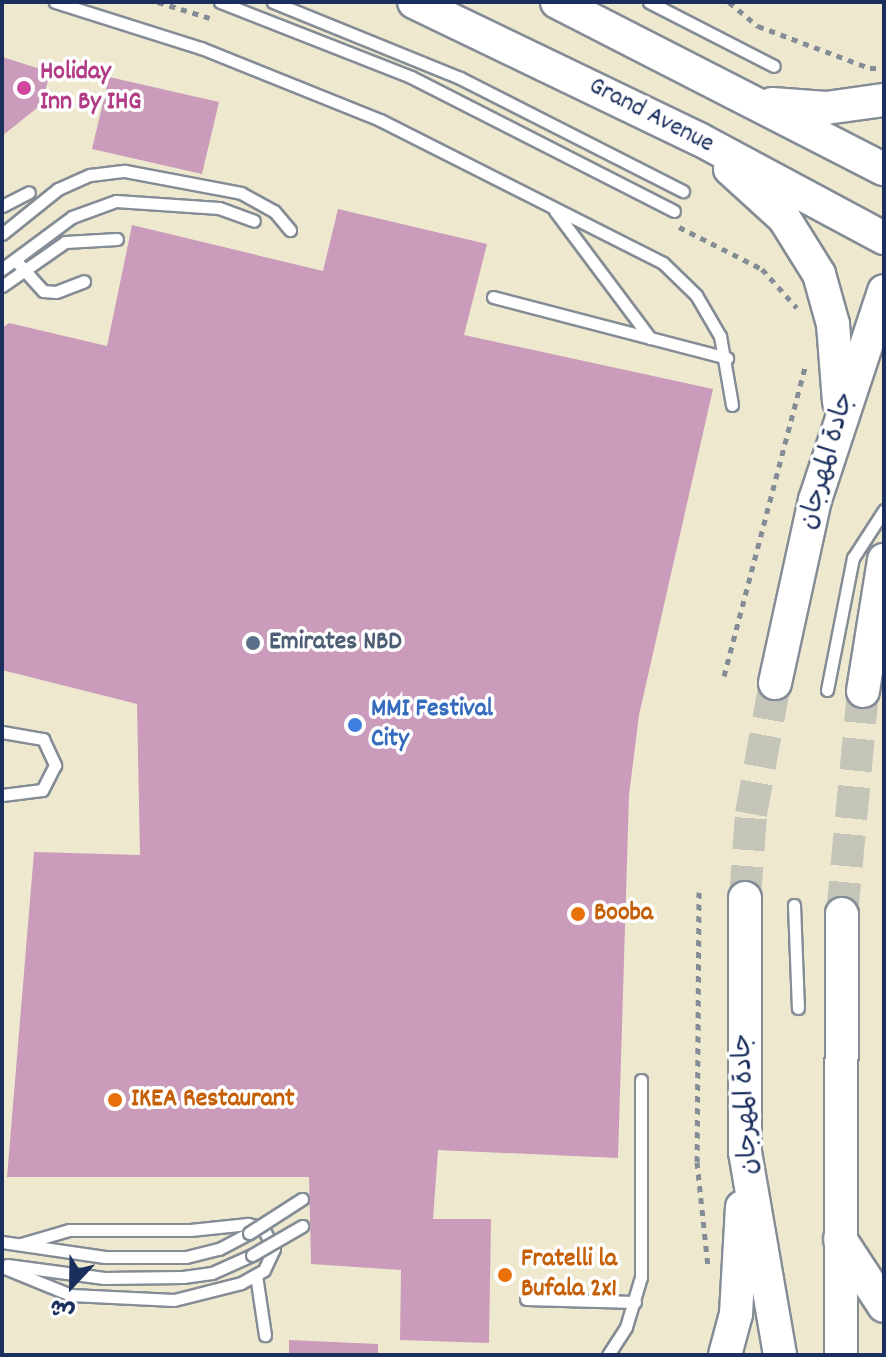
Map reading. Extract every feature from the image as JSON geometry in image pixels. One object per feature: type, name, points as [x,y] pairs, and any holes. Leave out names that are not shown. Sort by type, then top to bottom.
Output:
[{"type":"main road","name":"Grand Avenue","points":[[414,2],[699,139],[884,238]]},
{"type":"main road","points":[[557,2],[884,169]]},
{"type":"main road","points":[[758,103],[826,108],[884,100]]},
{"type":"main road","points":[[699,139],[784,218],[809,253],[830,307],[840,411]]},
{"type":"main road","name":"جادة المهرجان","points":[[775,683],[794,583],[840,411],[884,291]]},
{"type":"main road","points":[[863,691],[884,560]]},
{"type":"main road","name":"جادة المهرجان","points":[[745,898],[745,1152],[780,1355]]},
{"type":"main road","points":[[841,1355],[842,914]]},
{"type":"main road","points":[[725,1355],[736,1314],[745,1152]]},
{"type":"main road","points":[[840,1239],[884,1306]]},
{"type":"lane","points":[[55,2],[304,87],[663,263],[681,278],[710,315],[727,358],[732,405]]},
{"type":"lane","points":[[220,2],[411,77],[674,211]]},
{"type":"lane","points":[[273,2],[460,78],[683,191]]},
{"type":"lane","points":[[649,2],[774,66]]},
{"type":"lane","points":[[2,234],[58,189],[90,175],[125,171],[241,193],[274,211],[290,230]]},
{"type":"lane","points":[[2,206],[29,192]]},
{"type":"lane","points":[[2,286],[18,263],[72,217],[132,198],[219,208],[254,221]]},
{"type":"lane","points":[[552,207],[651,338]]},
{"type":"lane","points":[[2,269],[65,242],[117,239]]},
{"type":"lane","points":[[18,263],[43,291],[56,292],[84,281]]},
{"type":"lane","points":[[493,297],[727,358]]},
{"type":"lane","points":[[827,690],[853,558],[884,510]]},
{"type":"lane","points":[[2,732],[43,739],[55,765],[42,790],[2,795]]},
{"type":"lane","points":[[794,905],[798,1008]]},
{"type":"lane","points":[[608,1355],[635,1302],[643,1250],[641,1080]]},
{"type":"lane","points":[[2,1242],[105,1257],[186,1257],[219,1249],[302,1199]]},
{"type":"lane","points":[[2,1266],[59,1292],[96,1299],[191,1298],[256,1275],[269,1265],[274,1249],[263,1228],[248,1224],[190,1230],[69,1230],[21,1244]]},
{"type":"lane","points":[[2,1266],[104,1278],[183,1277],[212,1273],[252,1255],[302,1226]]},
{"type":"lane","points":[[256,1275],[265,1335]]},
{"type":"lane","points":[[526,1299],[635,1302]]},
{"type":"path","points":[[729,2],[758,26],[870,68],[884,68]]},
{"type":"path","points":[[699,892],[697,1162],[708,1281]]},
{"type":"building","name":"Holiday Inn By IHG","points":[[2,57],[50,72],[42,104],[2,136]]},
{"type":"building","points":[[109,77],[219,102],[202,174],[92,149]]},
{"type":"building","points":[[338,209],[487,244],[464,335],[713,389],[639,715],[629,795],[618,1158],[438,1150],[433,1219],[491,1219],[489,1343],[400,1340],[401,1270],[311,1264],[309,1177],[7,1177],[34,852],[140,855],[137,704],[2,670],[2,328],[9,323],[107,346],[132,225],[323,271]]},
{"type":"building","points":[[289,1340],[378,1344],[378,1355],[289,1355]]},
{"type":"tunnel","points":[[745,898],[751,814],[775,683]]},
{"type":"tunnel","points":[[842,914],[863,691]]},
{"type":"place","name":"Holiday Inn By IHG","points":[[24,88]]},
{"type":"place","name":"Emirates NBD","points":[[253,643]]},
{"type":"place","name":"MMI Festival City","points":[[355,725]]},
{"type":"place","name":"Booba","points":[[578,914]]},
{"type":"place","name":"IKEA Restaurant","points":[[115,1100]]},
{"type":"place","name":"Fratelli la Bufala 2x1","points":[[505,1275]]}]
